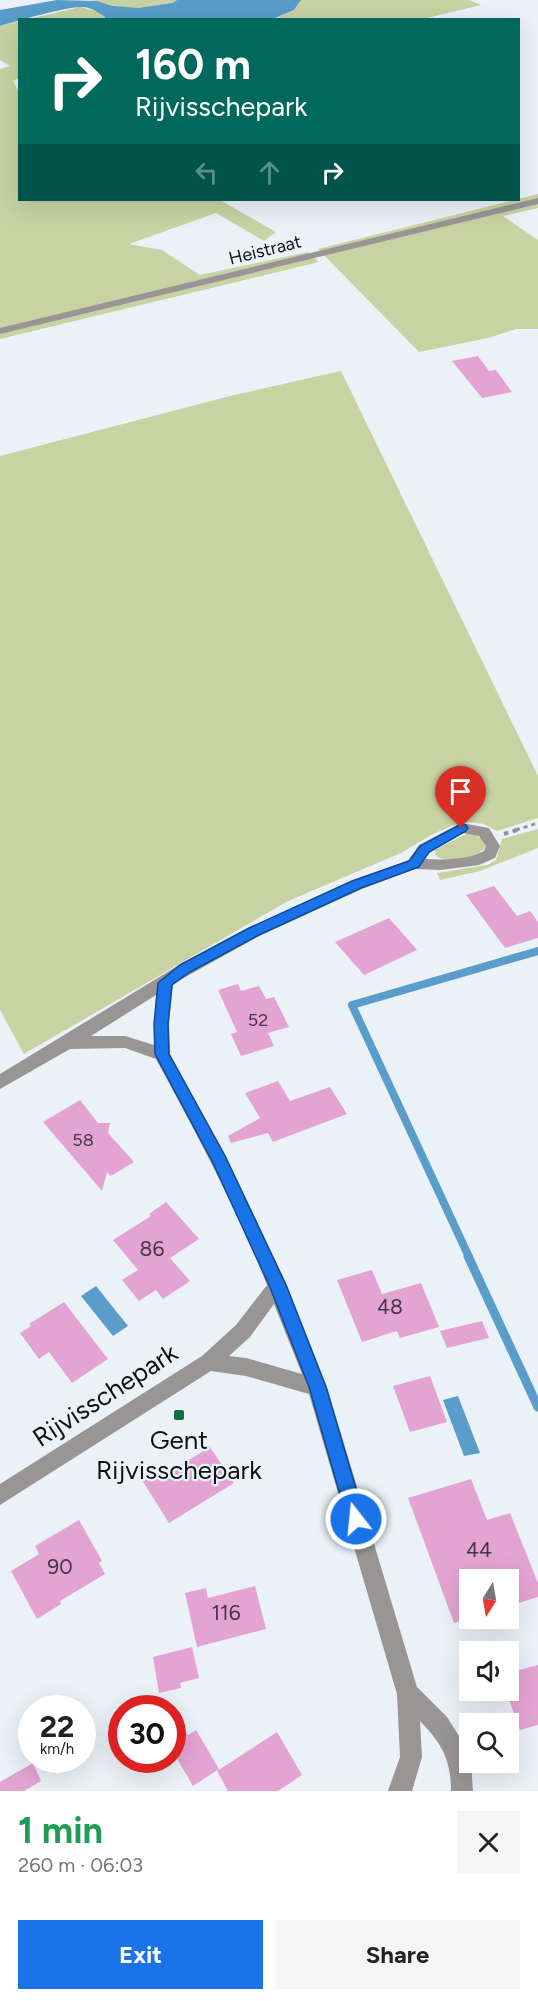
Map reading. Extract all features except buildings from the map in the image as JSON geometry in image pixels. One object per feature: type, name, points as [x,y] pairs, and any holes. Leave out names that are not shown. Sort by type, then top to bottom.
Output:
[{"type":"street","name":"Heistraat","points":[[0,331],[538,201]]},
{"type":"street","points":[[0,1082],[185,969],[254,932],[357,885],[414,864],[441,865],[479,860],[490,854],[493,846],[484,832],[461,828],[424,849],[414,864]]},
{"type":"street","points":[[165,983],[161,1024],[162,1054],[220,1161],[278,1285],[317,1387],[408,1694],[411,1757],[404,1783],[399,1791]]},
{"type":"street","points":[[67,1043],[125,1042],[162,1054]]},
{"type":"street","name":"Rijvisschepark","points":[[0,1495],[209,1362],[243,1331],[278,1285]]},
{"type":"street","name":"Rijvisschepark","points":[[209,1362],[246,1367],[317,1387]]},
{"type":"street","points":[[408,1694],[435,1719],[451,1739],[460,1763],[462,1791]]},
{"type":"path","points":[[489,838],[538,823]]},
{"type":"green space","points":[[91,0],[177,0],[163,6],[138,8],[115,6]]},
{"type":"green space","points":[[301,0],[469,0],[481,5],[427,18],[277,18],[294,10]]},
{"type":"green space","points":[[81,7],[98,12],[105,18],[33,18]]},
{"type":"green space","points":[[18,21],[18,78],[13,81],[18,90],[18,201],[222,201],[276,232],[264,241],[216,213],[129,244],[162,250],[200,275],[308,252],[319,262],[0,339],[0,69],[10,66],[0,60],[0,26]]},
{"type":"green space","points":[[538,194],[538,208],[503,216],[538,240],[538,329],[516,329],[488,338],[419,352],[318,249],[510,201],[520,201],[520,198]]},
{"type":"green space","points":[[341,371],[538,776],[538,818],[497,831],[484,824],[468,822],[454,825],[431,835],[401,853],[288,901],[24,1054],[0,1010],[0,456],[230,396]]},
{"type":"green space","points":[[538,829],[538,848],[480,871],[440,880],[437,873],[487,865],[496,860],[502,839]]},
{"type":"green space","points":[[468,833],[483,840],[486,846],[483,850],[470,857],[455,860],[436,856],[435,850]]},
{"type":"water","points":[[57,0],[97,1],[113,6],[139,8],[172,3],[177,0],[301,0],[294,10],[275,18],[104,18],[93,10],[76,7],[29,18],[18,18],[18,21],[0,26],[0,10]]},
{"type":"water","points":[[96,1286],[128,1326],[113,1336],[81,1296]]},
{"type":"water","points":[[458,1396],[480,1453],[464,1456],[443,1400]]},
{"type":"waterway","points":[[469,1257],[352,1005],[538,951]]},
{"type":"waterway","points":[[468,1256],[538,1407]]},
{"type":"place","name":"Gent Rijvisschepark","points":[[179,1415]]},
{"type":"route","points":[[356,1519],[317,1387],[278,1285],[220,1161],[162,1054],[161,1024],[165,983],[185,969],[254,932],[357,885],[414,864],[424,849],[461,828]]}]
